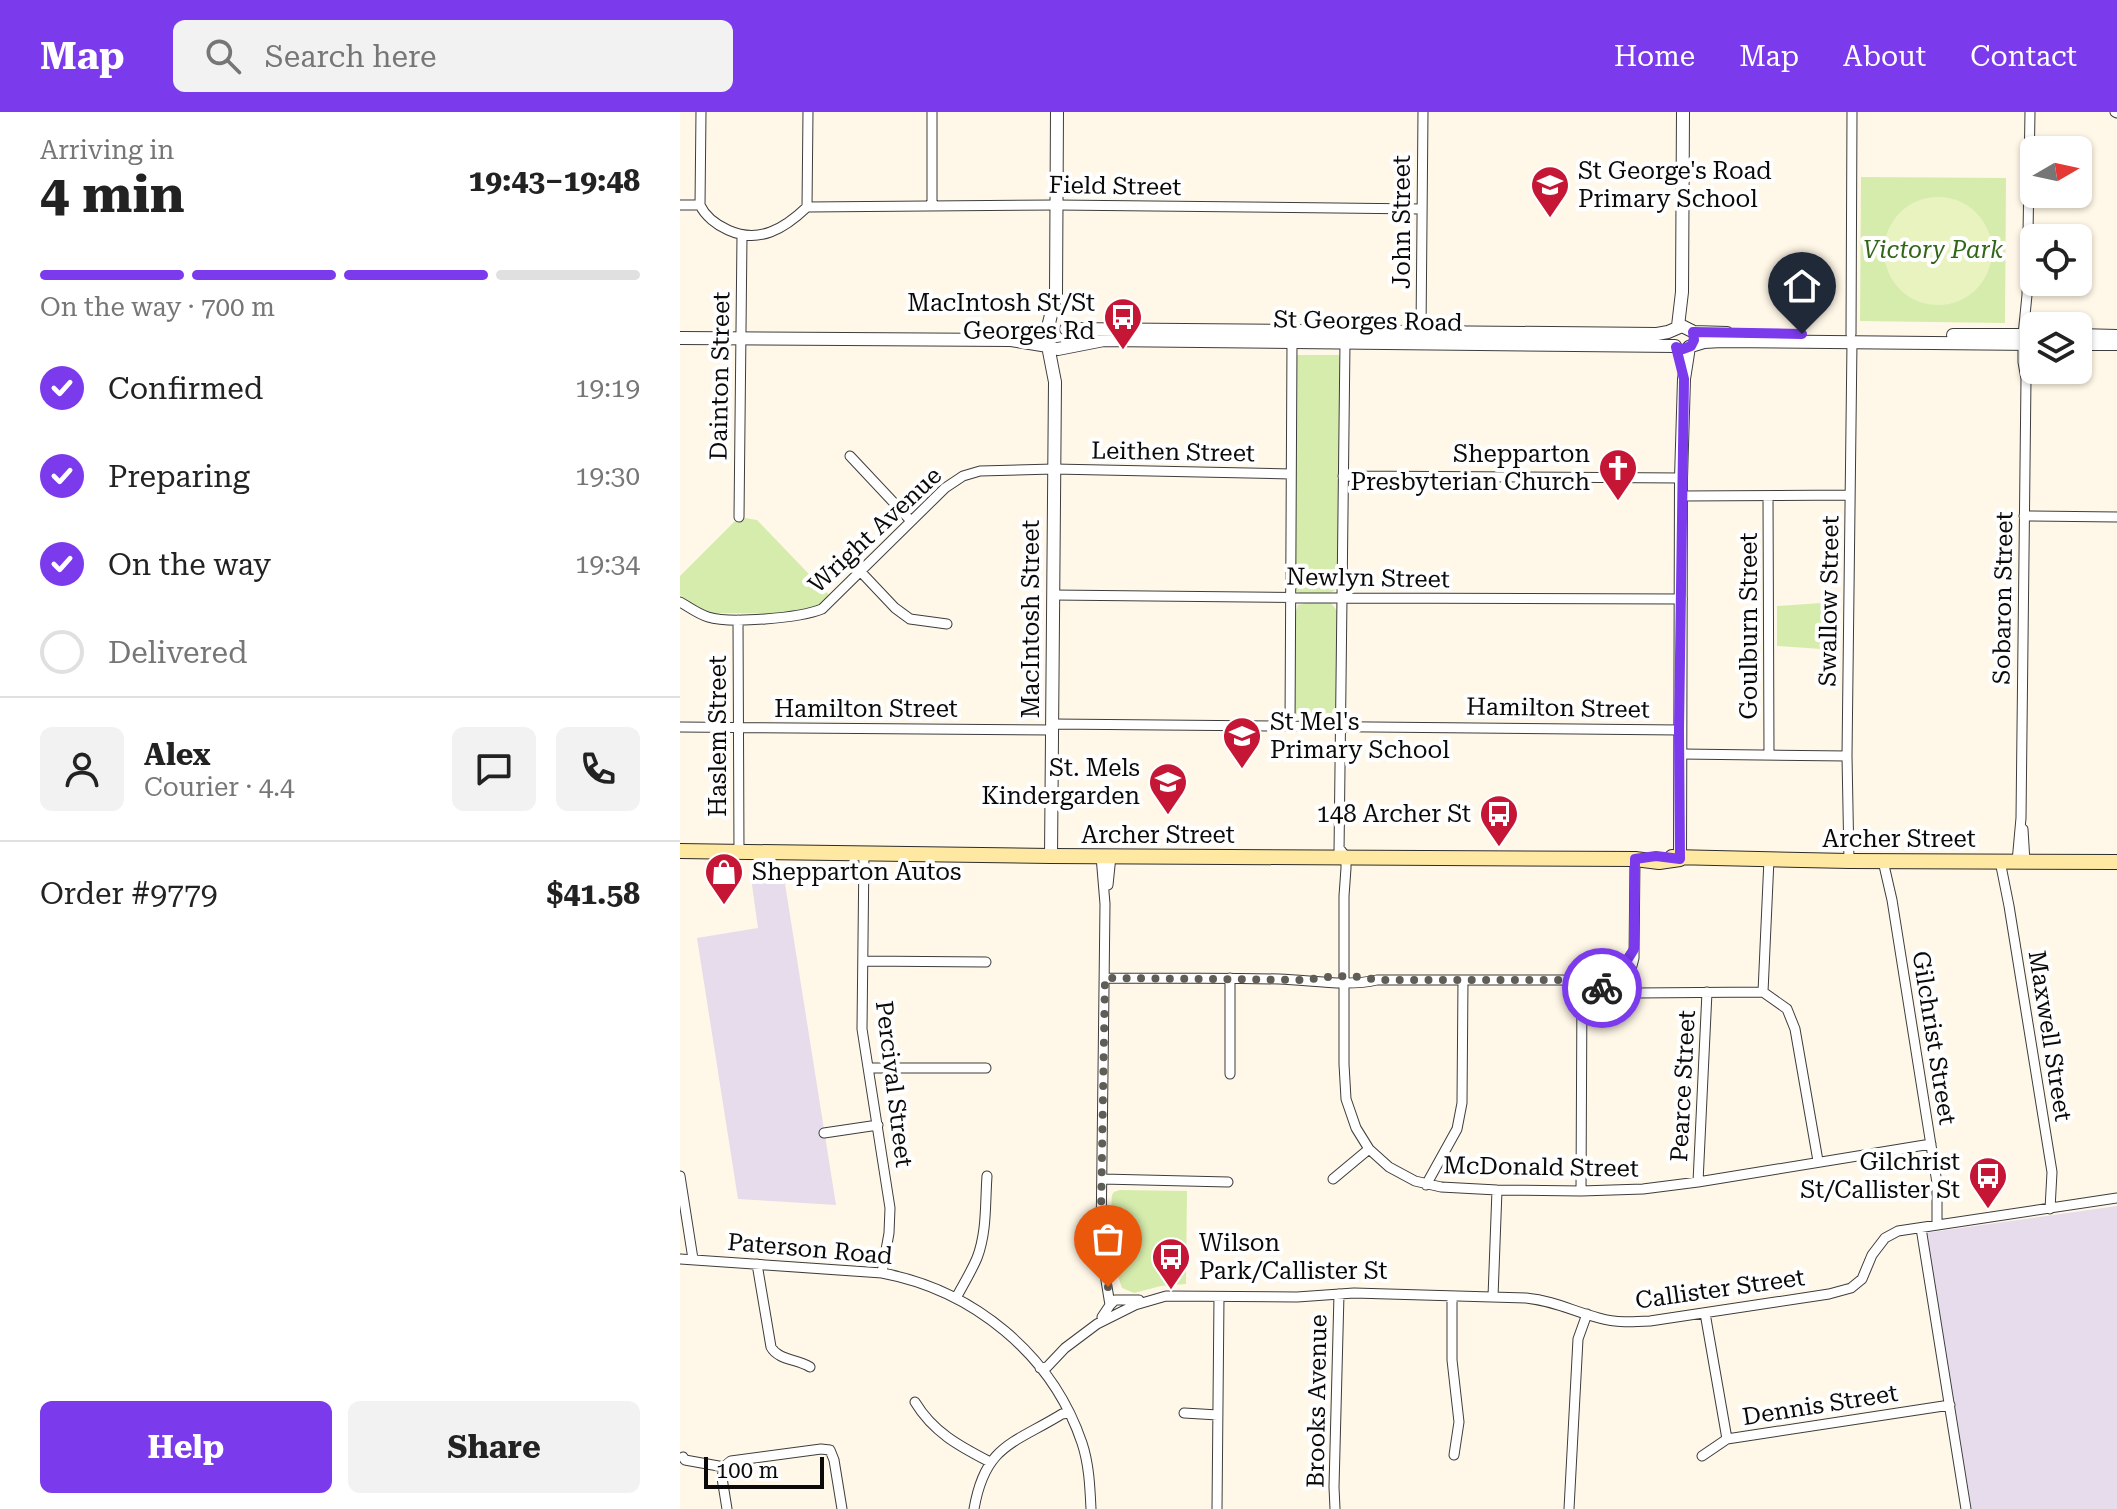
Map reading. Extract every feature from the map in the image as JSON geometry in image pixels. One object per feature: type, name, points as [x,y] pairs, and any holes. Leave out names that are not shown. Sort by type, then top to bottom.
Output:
[{"type":"main road","name":"Archer Street","points":[[680,851],[1051,856],[1342,854],[1659,862],[1680,859],[2117,862]]},
{"type":"street","points":[[701,112],[702,211],[720,227],[742,236],[755,237],[783,227],[807,207],[808,112]]},
{"type":"street","points":[[932,112],[932,205]]},
{"type":"street","points":[[1056,295],[1069,339],[1055,347],[1044,339],[1056,295],[1057,112]]},
{"type":"street","name":"John Street","points":[[1421,337],[1423,112]]},
{"type":"street","points":[[1683,112],[1682,292],[1677,328],[1671,339],[1683,347]]},
{"type":"street","name":"Swallow Street","points":[[1849,861],[1847,756],[1852,112]]},
{"type":"street","name":"Sobaron Street","points":[[2028,312],[2030,112]]},
{"type":"street","points":[[680,205],[700,205]]},
{"type":"street","name":"Field Street","points":[[807,207],[1057,205],[1422,209]]},
{"type":"street","name":"Dainton Street","points":[[739,517],[742,236]]},
{"type":"street","points":[[1682,292],[1694,340],[1683,347]]},
{"type":"street","points":[[1048,328],[1058,325],[1065,328]]},
{"type":"street","points":[[1677,328],[1686,326],[1693,332]]},
{"type":"street","name":"St Georges Road","points":[[1011,340],[1038,336],[1048,328]]},
{"type":"street","name":"St Georges Road","points":[[1065,328],[1167,335],[1650,339],[1683,347],[1719,337]]},
{"type":"street","name":"St Georges Road","points":[[1650,339],[1677,328]]},
{"type":"street","name":"St Georges Road","points":[[1693,332],[1719,337],[2020,339]]},
{"type":"street","name":"St Georges Road","points":[[680,338],[1011,340],[1055,347],[1167,335]]},
{"type":"street","points":[[1290,726],[1292,336]]},
{"type":"street","name":"McDonald Street","points":[[1352,338],[1343,476],[1344,1074],[1346,1099],[1356,1128],[1369,1149],[1389,1167],[1426,1185],[1581,1191],[1643,1189],[1698,1182],[1931,1144]]},
{"type":"street","name":"MacIntosh Street","points":[[1051,856],[1055,347]]},
{"type":"street","points":[[1680,859],[1683,347]]},
{"type":"street","name":"Sobaron Street","points":[[2012,862],[2021,818],[2026,384]]},
{"type":"street","points":[[850,456],[911,521]]},
{"type":"street","name":"Leithen Street","points":[[1054,469],[1291,474]]},
{"type":"street","name":"Wright Avenue","points":[[680,602],[709,618],[738,620],[809,615],[822,609],[945,488],[963,476],[980,471],[1054,469]]},
{"type":"street","points":[[1343,476],[1681,478]]},
{"type":"street","points":[[1681,496],[1850,495]]},
{"type":"street","name":"Goulburn Street","points":[[1768,496],[1769,755]]},
{"type":"street","points":[[2024,516],[2117,517]]},
{"type":"street","points":[[860,571],[895,608],[910,619],[947,624]]},
{"type":"street","name":"Newlyn Street","points":[[1053,595],[1682,599]]},
{"type":"street","name":"Haslem Street","points":[[738,620],[739,851]]},
{"type":"street","name":"Hamilton Street","points":[[680,727],[1342,726],[1679,730]]},
{"type":"street","points":[[1681,754],[1847,756]]},
{"type":"street","name":"Percival Street","points":[[864,852],[862,1029],[890,1208],[882,1273]]},
{"type":"street","points":[[1106,856],[1101,1240],[1106,1276],[1117,1306]]},
{"type":"street","points":[[1625,992],[1634,949],[1635,859]]},
{"type":"street","points":[[1763,992],[1769,859]]},
{"type":"street","name":"Gilchrist Street","points":[[1888,861],[1941,1193],[1941,1224]]},
{"type":"street","name":"Maxwell Street","points":[[2012,862],[2009,906],[2052,1172],[2055,1208]]},
{"type":"street","points":[[1609,989],[1634,949]]},
{"type":"street","points":[[863,961],[986,962]]},
{"type":"street","points":[[1105,978],[1230,978],[1324,983],[1344,980],[1364,983],[1377,980],[1562,980],[1654,994],[1763,992],[1787,1009],[1795,1029],[1818,1161]]},
{"type":"street","points":[[1230,978],[1230,1074]]},
{"type":"street","points":[[1426,1185],[1457,1129],[1462,1103],[1463,980]]},
{"type":"street","points":[[1581,1191],[1582,983]]},
{"type":"street","name":"Pearce Street","points":[[1698,1182],[1707,992]]},
{"type":"street","points":[[869,1068],[986,1068]]},
{"type":"street","points":[[824,1133],[878,1125]]},
{"type":"street","points":[[1333,1179],[1369,1149]]},
{"type":"street","points":[[680,1176],[693,1259]]},
{"type":"street","points":[[956,1298],[981,1244],[987,1176]]},
{"type":"street","points":[[1102,1179],[1228,1182]]},
{"type":"street","points":[[1493,1297],[1497,1190]]},
{"type":"street","name":"Callister Street","points":[[1040,1368],[1047,1367],[1065,1348],[1117,1306],[1166,1296],[1297,1297],[1339,1294],[1493,1297],[1548,1300],[1600,1319],[1650,1321],[1851,1288],[1862,1279],[1872,1255],[1885,1238],[1898,1231],[2117,1198]]},
{"type":"street","points":[[1921,1228],[1966,1509]]},
{"type":"street","name":"Paterson Road","points":[[680,1259],[882,1273],[913,1280],[956,1298],[988,1317],[1023,1345],[1069,1413],[1082,1443],[1090,1475],[1091,1509]]},
{"type":"street","points":[[757,1264],[769,1341],[774,1352],[810,1367]]},
{"type":"street","name":"Brooks Avenue","points":[[1335,1509],[1339,1294]]},
{"type":"street","points":[[1452,1296],[1452,1360],[1459,1422],[1454,1455]]},
{"type":"street","points":[[1217,1509],[1219,1297]]},
{"type":"street","points":[[1705,1313],[1727,1439]]},
{"type":"street","points":[[1569,1509],[1578,1339],[1587,1314]]},
{"type":"street","points":[[915,1402],[924,1416],[948,1439],[990,1462]]},
{"type":"street","name":"Dennis Street","points":[[1702,1456],[1727,1439],[1950,1405]]},
{"type":"street","points":[[974,1509],[982,1477],[997,1453],[1042,1426],[1064,1419],[1069,1413]]},
{"type":"street","points":[[1184,1413],[1218,1415]]},
{"type":"street","points":[[727,1509],[722,1478],[724,1467],[731,1461],[821,1449],[830,1450],[834,1460],[842,1509]]},
{"type":"street","points":[[683,1457],[685,1460],[724,1467]]},
{"type":"shaded area","points":[[754,865],[782,865],[836,1205],[738,1199],[697,938],[758,928],[752,885]]},
{"type":"shaded area","points":[[2117,1206],[2117,1509],[1970,1509],[1925,1233]]},
{"type":"green space","name":"Victory Park","points":[[1861,177],[2006,178],[2005,323],[1860,321]]},
{"type":"green space","points":[[1938,197],[1959,201],[1976,213],[1988,230],[1992,251],[1988,272],[1976,289],[1959,301],[1938,305],[1917,301],[1900,289],[1888,272],[1884,251],[1888,230],[1900,213],[1917,201]]},
{"type":"green space","points":[[1297,355],[1339,355],[1340,358],[1338,584],[1330,593],[1300,593],[1294,590]]},
{"type":"green space","points":[[739,517],[757,520],[831,597],[804,614],[705,613],[680,595],[680,576]]},
{"type":"green space","points":[[1836,602],[1836,650],[1777,646],[1777,606]]},
{"type":"green space","points":[[1331,603],[1338,612],[1337,713],[1322,721],[1309,721],[1294,712],[1295,614],[1298,605]]},
{"type":"green space","points":[[1120,1190],[1187,1191],[1186,1284],[1134,1293],[1122,1288],[1115,1265],[1111,1231],[1112,1195]]},
{"type":"way so far","points":[[1108,1287],[1103,1262],[1101,1213],[1105,978],[1562,980],[1602,988]]},
{"type":"place","name":"St George's Road Primary School","points":[[1550,219]]},
{"type":"place","name":"MacIntosh St/St Georges Rd","points":[[1123,351]]},
{"type":"place","name":"Shepparton Presbyterian Church","points":[[1618,502]]},
{"type":"place","name":"St Mel's Primary School","points":[[1242,770]]},
{"type":"place","name":"St. Mels Kindergarden","points":[[1168,816]]},
{"type":"place","name":"148 Archer St","points":[[1499,848]]},
{"type":"place","name":"Shepparton Autos","points":[[724,906]]},
{"type":"place","name":"Gilchrist St/Callister St","points":[[1988,1210]]},
{"type":"place","name":"Wilson Park/Callister St","points":[[1171,1291]]},
{"type":"route","points":[[1602,988],[1609,989],[1634,949],[1635,859],[1656,856],[1680,859],[1684,379],[1676,347],[1686,349],[1691,346],[1693,332],[1802,334]]}]
